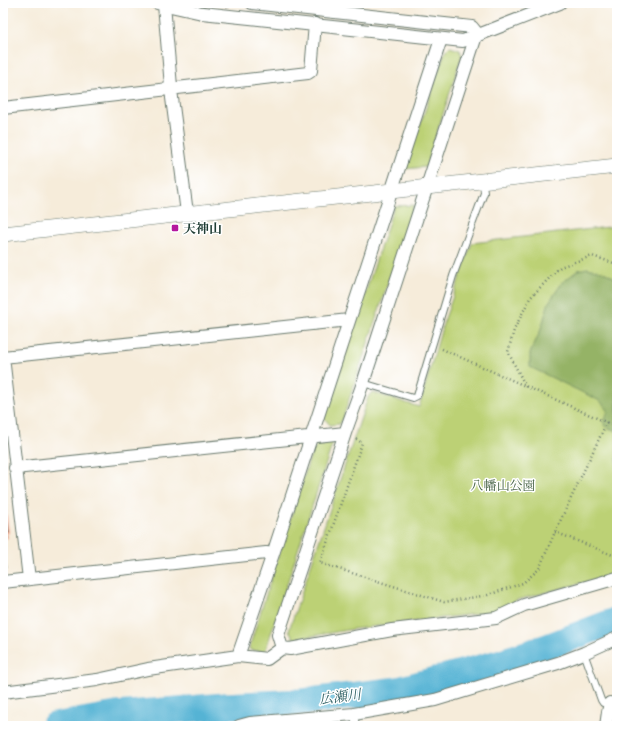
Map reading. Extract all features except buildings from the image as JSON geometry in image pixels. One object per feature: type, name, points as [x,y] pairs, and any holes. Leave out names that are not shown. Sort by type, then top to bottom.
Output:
[{"type":"street","points":[[252,3],[472,27],[476,32],[476,36],[363,383],[345,432],[278,635],[282,648]]},
{"type":"street","points":[[187,213],[161,4],[202,8],[314,24],[441,39],[463,40],[560,3]]},
{"type":"street","points":[[3,108],[308,73],[311,71],[314,24]]},
{"type":"street","points":[[238,656],[273,554],[441,39]]},
{"type":"street","points":[[3,234],[617,166]]},
{"type":"street","points":[[29,579],[3,357],[349,320]]},
{"type":"street","points":[[16,468],[345,432]]},
{"type":"street","points":[[3,582],[266,553],[273,554]]},
{"type":"street","points":[[3,692],[98,680],[148,670],[238,656],[267,659],[282,648],[290,648],[392,630],[496,618],[524,605],[617,578]]},
{"type":"street","points":[[236,726],[250,723],[355,720],[435,700],[504,680],[584,653],[617,638]]},
{"type":"street","points":[[606,726],[614,702]]},
{"type":"lane","points":[[363,383],[413,398],[417,396],[453,276],[484,194],[483,180]]},
{"type":"lane","points":[[584,653],[601,700],[603,703],[614,702]]},
{"type":"path","points":[[526,387],[508,352],[514,330],[530,298],[560,267],[592,256],[617,264]]},
{"type":"path","points":[[432,345],[617,427]]},
{"type":"path","points":[[345,432],[362,443],[320,563],[444,602],[488,595],[523,583],[538,572],[555,532],[607,422]]},
{"type":"path","points":[[555,532],[616,556],[617,555]]},
{"type":"path","points":[[171,726],[192,724],[236,726]]},
{"type":"green space","points":[[450,47],[460,50],[462,55],[426,167],[405,169],[445,52]]},
{"type":"green space","points":[[414,205],[343,418],[340,424],[330,425],[324,418],[394,206]]},
{"type":"green space","name":"八幡山公園","points":[[617,226],[617,574],[517,600],[498,611],[354,629],[294,639],[289,630],[368,397],[372,392],[419,407],[443,324],[472,243]]},
{"type":"green space","points":[[587,268],[602,271],[617,279],[617,431],[606,427],[604,424],[608,410],[600,401],[530,367],[530,353],[540,332],[549,302],[562,283],[578,270]]},
{"type":"green space","points":[[329,438],[333,442],[265,652],[250,650],[249,648],[312,451],[320,441]]},
{"type":"waterway","name":"広瀬川","points":[[54,726],[116,715],[224,706],[302,702],[398,690],[498,663],[547,647],[617,620]]},
{"type":"place","name":"天神山","points":[[175,228]]}]
